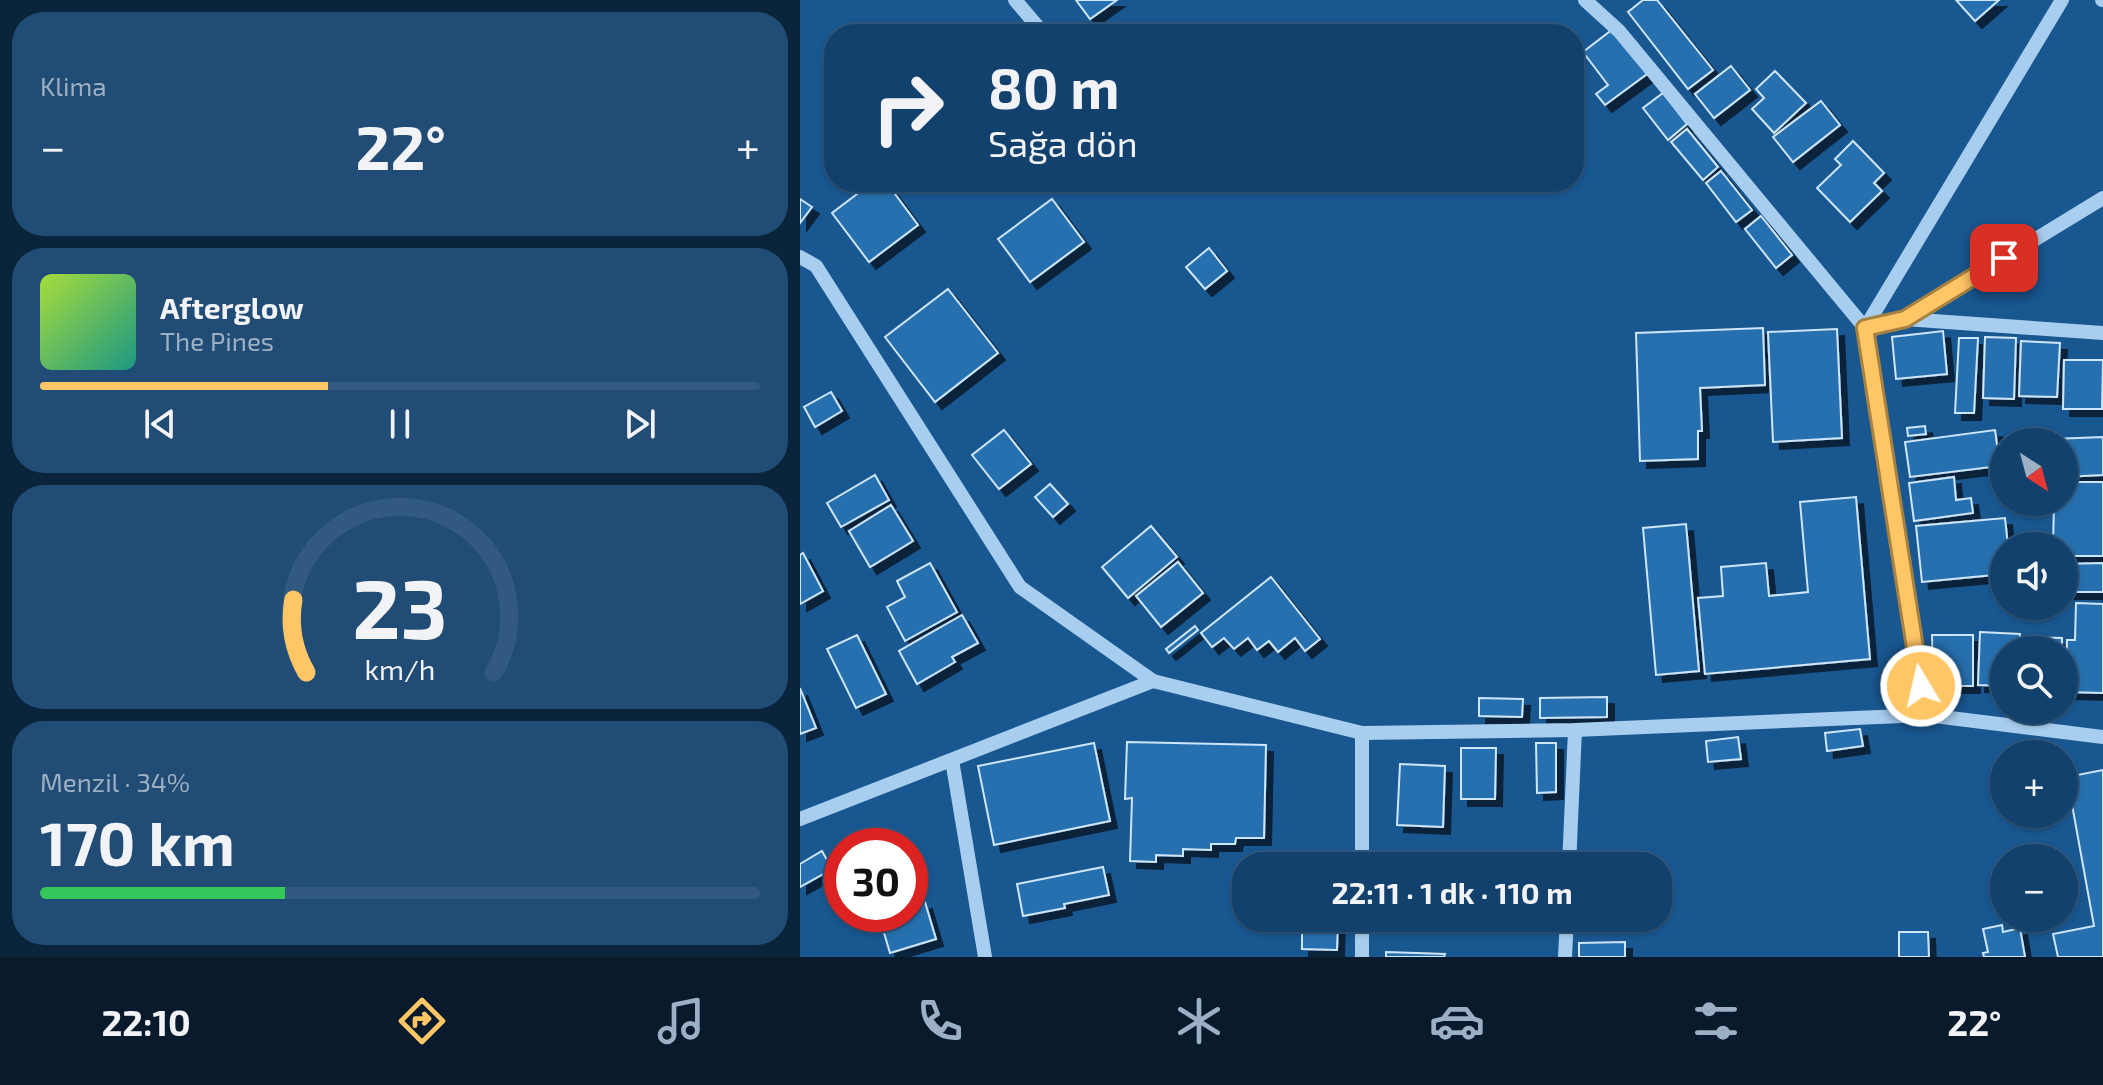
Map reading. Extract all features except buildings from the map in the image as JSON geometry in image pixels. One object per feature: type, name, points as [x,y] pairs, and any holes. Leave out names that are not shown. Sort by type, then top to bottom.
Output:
[{"type":"street","points":[[1015,0],[1035,24]]},
{"type":"street","points":[[1585,0],[1619,31],[1865,328],[1926,715]]},
{"type":"street","points":[[1865,328],[2062,0]]},
{"type":"street","points":[[1905,319],[2103,198]]},
{"type":"street","points":[[800,257],[816,266],[1020,587],[1153,681],[1362,733],[1575,730],[1926,715],[2103,737]]},
{"type":"street","points":[[1865,328],[1905,319],[2103,333]]},
{"type":"street","points":[[800,819],[1153,681]]},
{"type":"street","points":[[1570,852],[1575,730]]},
{"type":"street","points":[[1362,733],[1362,852]]},
{"type":"street","points":[[952,760],[985,957]]},
{"type":"street","points":[[1362,932],[1362,957]]},
{"type":"street","points":[[1565,957],[1566,932]]},
{"type":"route","points":[[1921,686],[1865,328],[1905,319],[2004,258]]}]
